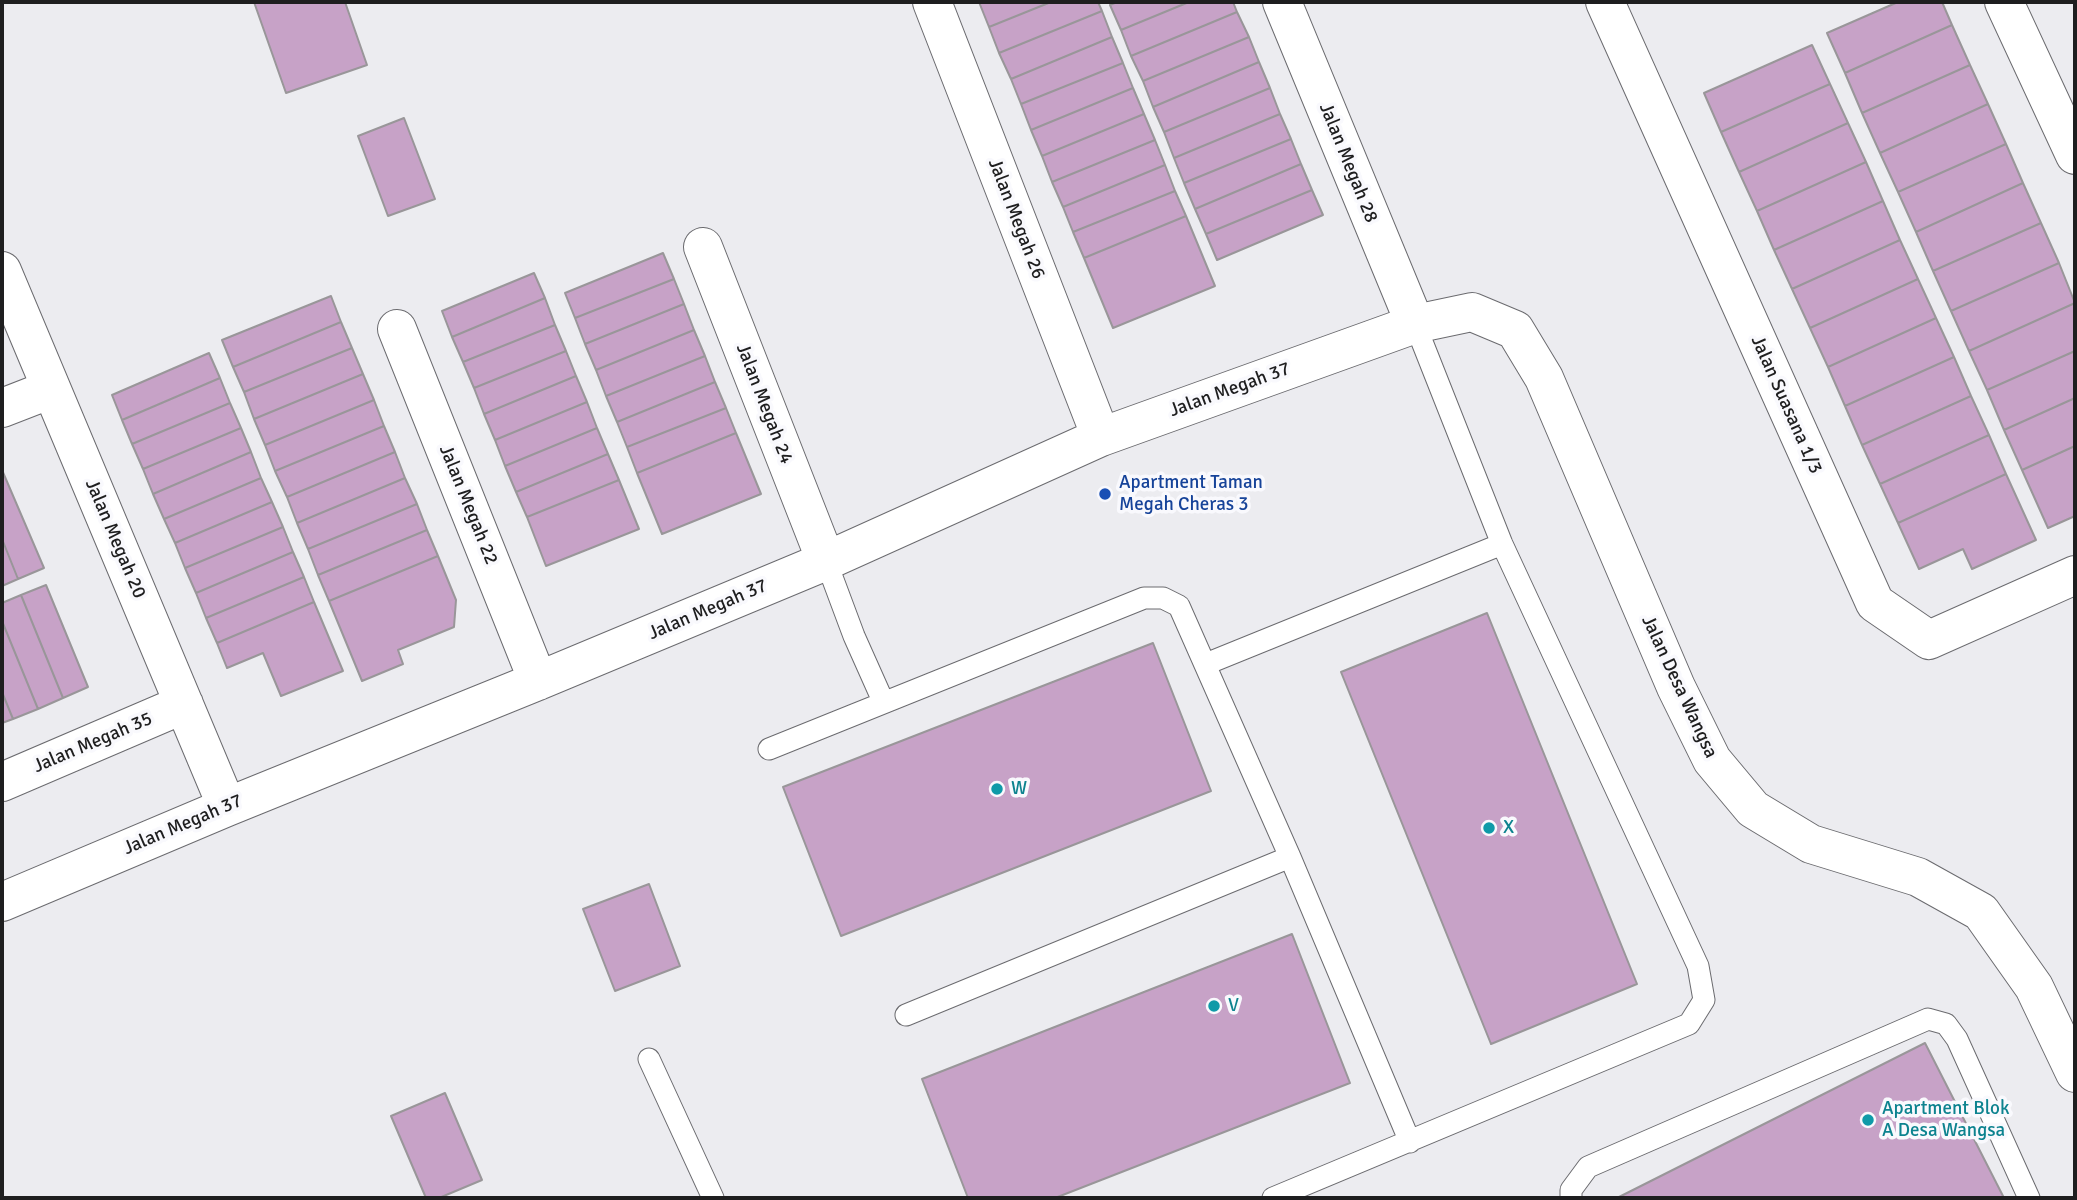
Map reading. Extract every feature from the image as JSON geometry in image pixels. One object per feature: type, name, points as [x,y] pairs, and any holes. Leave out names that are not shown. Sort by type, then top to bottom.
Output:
[{"type":"street","name":"Jalan Megah 26","points":[[932,2],[1101,437]]},
{"type":"street","name":"Jalan Megah 28","points":[[1282,2],[1415,324]]},
{"type":"street","name":"Jalan Suasana 1/3","points":[[1605,2],[1875,603],[1929,640],[2075,575]]},
{"type":"street","points":[[2004,2],[2075,155]]},
{"type":"street","name":"Jalan Megah 24","points":[[703,247],[826,561]]},
{"type":"street","name":"Jalan Megah 20","points":[[2,271],[227,807]]},
{"type":"street","name":"Jalan Desa Wangsa","points":[[1415,324],[1472,312],[1515,330],[1544,378],[1676,687],[1712,760],[1753,809],[1811,844],[1918,877],[1981,912],[2034,987],[2075,1073]]},
{"type":"street","name":"Jalan Megah 37","points":[[2,902],[826,561],[1101,437],[1415,324]]},
{"type":"street","name":"Jalan Megah 22","points":[[397,329],[538,681]]},
{"type":"street","points":[[2,408],[51,389]]},
{"type":"street","name":"Jalan Megah 35","points":[[2,782],[184,704]]},
{"type":"lane","points":[[1273,1198],[1689,1024],[1704,1000],[1698,966],[1502,544],[1415,324]]},
{"type":"lane","points":[[1206,664],[1502,544]]},
{"type":"lane","points":[[826,561],[854,636],[883,701]]},
{"type":"lane","points":[[769,749],[1144,598],[1163,598],[1180,607],[1290,857],[1409,1142]]},
{"type":"lane","points":[[906,1015],[1290,857]]},
{"type":"lane","points":[[1571,1198],[1571,1190],[1588,1167],[1928,1019],[1947,1024],[1957,1039],[2029,1198]]},
{"type":"lane","points":[[649,1059],[713,1198]]},
{"type":"building","points":[[254,2],[345,2],[367,65],[286,93]]},
{"type":"building","points":[[979,2],[1051,2],[989,27]]},
{"type":"building","points":[[1051,2],[1098,2],[1102,11],[999,53],[989,27]]},
{"type":"building","points":[[1117,2],[1189,2],[1121,30],[1110,5]]},
{"type":"building","points":[[1189,2],[1233,2],[1237,12],[1131,56],[1121,30]]},
{"type":"building","points":[[1898,2],[1942,2],[1952,25],[1845,73],[1827,33]]},
{"type":"building","points":[[1102,11],[1112,37],[1011,79],[999,53]]},
{"type":"building","points":[[1237,12],[1249,37],[1143,81],[1131,56]]},
{"type":"building","points":[[1952,25],[1970,65],[1862,113],[1845,73]]},
{"type":"building","points":[[1112,37],[1123,63],[1021,104],[1011,79]]},
{"type":"building","points":[[1249,37],[1259,62],[1153,107],[1143,81]]},
{"type":"building","points":[[1812,45],[1830,84],[1721,132],[1704,93]]},
{"type":"building","points":[[1259,62],[1270,88],[1164,132],[1153,107]]},
{"type":"building","points":[[1123,63],[1133,88],[1031,130],[1021,104]]},
{"type":"building","points":[[1970,65],[1988,104],[1880,153],[1862,113]]},
{"type":"building","points":[[1830,84],[1848,123],[1739,172],[1721,132]]},
{"type":"building","points":[[1133,88],[1144,114],[1042,156],[1031,130]]},
{"type":"building","points":[[1270,88],[1280,114],[1174,158],[1164,132]]},
{"type":"building","points":[[1988,104],[2006,144],[1898,192],[1880,153]]},
{"type":"building","points":[[1144,114],[1155,140],[1052,182],[1042,156]]},
{"type":"building","points":[[1280,114],[1291,139],[1184,183],[1174,158]]},
{"type":"building","points":[[404,118],[435,199],[388,216],[358,136]]},
{"type":"building","points":[[1848,123],[1866,162],[1757,211],[1739,172]]},
{"type":"building","points":[[1291,139],[1301,164],[1195,209],[1184,183]]},
{"type":"building","points":[[1155,140],[1165,165],[1063,207],[1052,182]]},
{"type":"building","points":[[2006,144],[2023,183],[1916,232],[1898,192]]},
{"type":"building","points":[[1866,162],[1883,201],[1774,250],[1757,211]]},
{"type":"building","points":[[1301,164],[1312,190],[1206,234],[1195,209]]},
{"type":"building","points":[[1165,165],[1175,191],[1073,232],[1063,207]]},
{"type":"building","points":[[2023,183],[2041,223],[1933,271],[1916,232]]},
{"type":"building","points":[[1312,190],[1323,215],[1217,260],[1206,234]]},
{"type":"building","points":[[1175,191],[1186,216],[1084,258],[1073,232]]},
{"type":"building","points":[[1883,201],[1900,240],[1792,289],[1774,250]]},
{"type":"building","points":[[1186,216],[1215,286],[1113,328],[1084,258]]},
{"type":"building","points":[[2041,223],[2059,263],[1951,311],[1933,271]]},
{"type":"building","points":[[1900,240],[1918,279],[1810,328],[1792,289]]},
{"type":"building","points":[[663,253],[674,279],[575,318],[565,293]]},
{"type":"building","points":[[2059,263],[2075,303],[1969,351],[1951,311]]},
{"type":"building","points":[[534,273],[545,298],[452,337],[442,311]]},
{"type":"building","points":[[674,279],[684,304],[585,344],[575,318]]},
{"type":"building","points":[[1918,279],[1936,318],[1828,367],[1810,328]]},
{"type":"building","points":[[331,296],[341,322],[233,367],[222,340]]},
{"type":"building","points":[[545,298],[555,325],[463,362],[452,337]]},
{"type":"building","points":[[2075,303],[2075,351],[1987,390],[1969,351]]},
{"type":"building","points":[[684,304],[694,330],[596,370],[585,344]]},
{"type":"building","points":[[1936,318],[1954,357],[1845,406],[1828,367]]},
{"type":"building","points":[[341,322],[352,348],[244,392],[233,367]]},
{"type":"building","points":[[555,325],[566,351],[474,388],[463,362]]},
{"type":"building","points":[[694,330],[705,356],[606,396],[596,370]]},
{"type":"building","points":[[352,348],[363,374],[254,419],[244,392]]},
{"type":"building","points":[[566,351],[576,376],[484,414],[474,388]]},
{"type":"building","points":[[2075,351],[2075,398],[2004,430],[1987,390]]},
{"type":"building","points":[[209,353],[220,378],[122,420],[112,395]]},
{"type":"building","points":[[705,356],[715,382],[617,422],[606,396]]},
{"type":"building","points":[[1954,357],[1971,396],[1862,445],[1845,406]]},
{"type":"building","points":[[363,374],[374,400],[265,445],[254,419]]},
{"type":"building","points":[[576,376],[587,402],[495,440],[484,414]]},
{"type":"building","points":[[220,378],[230,403],[132,444],[122,420]]},
{"type":"building","points":[[715,382],[726,408],[627,447],[617,422]]},
{"type":"building","points":[[1971,396],[1989,435],[1880,484],[1862,445]]},
{"type":"building","points":[[2075,398],[2075,446],[2022,470],[2004,430]]},
{"type":"building","points":[[374,400],[384,426],[275,471],[265,445]]},
{"type":"building","points":[[587,402],[597,428],[505,466],[495,440]]},
{"type":"building","points":[[230,403],[241,428],[143,469],[132,444]]},
{"type":"building","points":[[726,408],[736,433],[637,473],[627,447]]},
{"type":"building","points":[[384,426],[395,452],[287,497],[275,471]]},
{"type":"building","points":[[241,428],[251,452],[153,494],[143,469]]},
{"type":"building","points":[[597,428],[608,454],[516,492],[505,466]]},
{"type":"building","points":[[736,433],[761,494],[662,534],[637,473]]},
{"type":"building","points":[[1989,435],[2006,474],[1898,523],[1880,484]]},
{"type":"building","points":[[2075,446],[2075,516],[2048,528],[2022,470]]},
{"type":"building","points":[[251,452],[261,478],[164,519],[153,494]]},
{"type":"building","points":[[395,452],[405,478],[297,523],[287,497]]},
{"type":"building","points":[[608,454],[619,480],[527,517],[516,492]]},
{"type":"building","points":[[2,470],[44,568],[18,579],[2,539]]},
{"type":"building","points":[[2006,474],[2036,540],[1972,569],[1963,549],[1919,569],[1898,523]]},
{"type":"building","points":[[261,478],[272,502],[175,543],[164,519]]},
{"type":"building","points":[[405,478],[417,504],[308,549],[297,523]]},
{"type":"building","points":[[619,480],[639,529],[546,566],[527,517]]},
{"type":"building","points":[[272,502],[283,527],[185,568],[175,543]]},
{"type":"building","points":[[417,504],[427,530],[318,575],[308,549]]},
{"type":"building","points":[[283,527],[293,552],[196,593],[185,568]]},
{"type":"building","points":[[427,530],[438,556],[329,601],[318,575]]},
{"type":"building","points":[[2,539],[18,579],[2,586]]},
{"type":"building","points":[[293,552],[304,577],[206,618],[196,593]]},
{"type":"building","points":[[438,556],[456,600],[454,627],[398,650],[403,664],[362,681],[329,601]]},
{"type":"building","points":[[304,577],[314,602],[217,643],[206,618]]},
{"type":"building","points":[[46,585],[88,687],[63,698],[21,595]]},
{"type":"building","points":[[21,595],[63,698],[38,709],[2,621],[2,603]]},
{"type":"building","points":[[314,602],[343,671],[281,696],[263,653],[227,668],[217,643]]},
{"type":"building","name":"X","points":[[1487,613],[1637,984],[1491,1044],[1341,672]]},
{"type":"building","points":[[2,621],[38,709],[13,719],[2,692]]},
{"type":"building","name":"W","points":[[1153,643],[1211,791],[841,936],[783,787]]},
{"type":"building","points":[[2,692],[13,719],[2,723]]},
{"type":"building","points":[[649,884],[680,966],[615,991],[583,909]]},
{"type":"building","name":"V","points":[[1292,934],[1350,1083],[1055,1198],[968,1198],[922,1079]]},
{"type":"building","name":"Apartment Blok A Desa Wangsa","points":[[1925,1043],[2004,1198],[1619,1197]]},
{"type":"building","points":[[445,1093],[482,1180],[439,1198],[426,1198],[391,1116]]},
{"type":"place","name":"Apartment Taman Megah Cheras 3","points":[[1105,494]]},
{"type":"place","name":"W","points":[[997,789]]},
{"type":"place","name":"X","points":[[1489,828]]},
{"type":"place","name":"V","points":[[1214,1006]]},
{"type":"place","name":"Apartment Blok A Desa Wangsa","points":[[1868,1120]]}]
